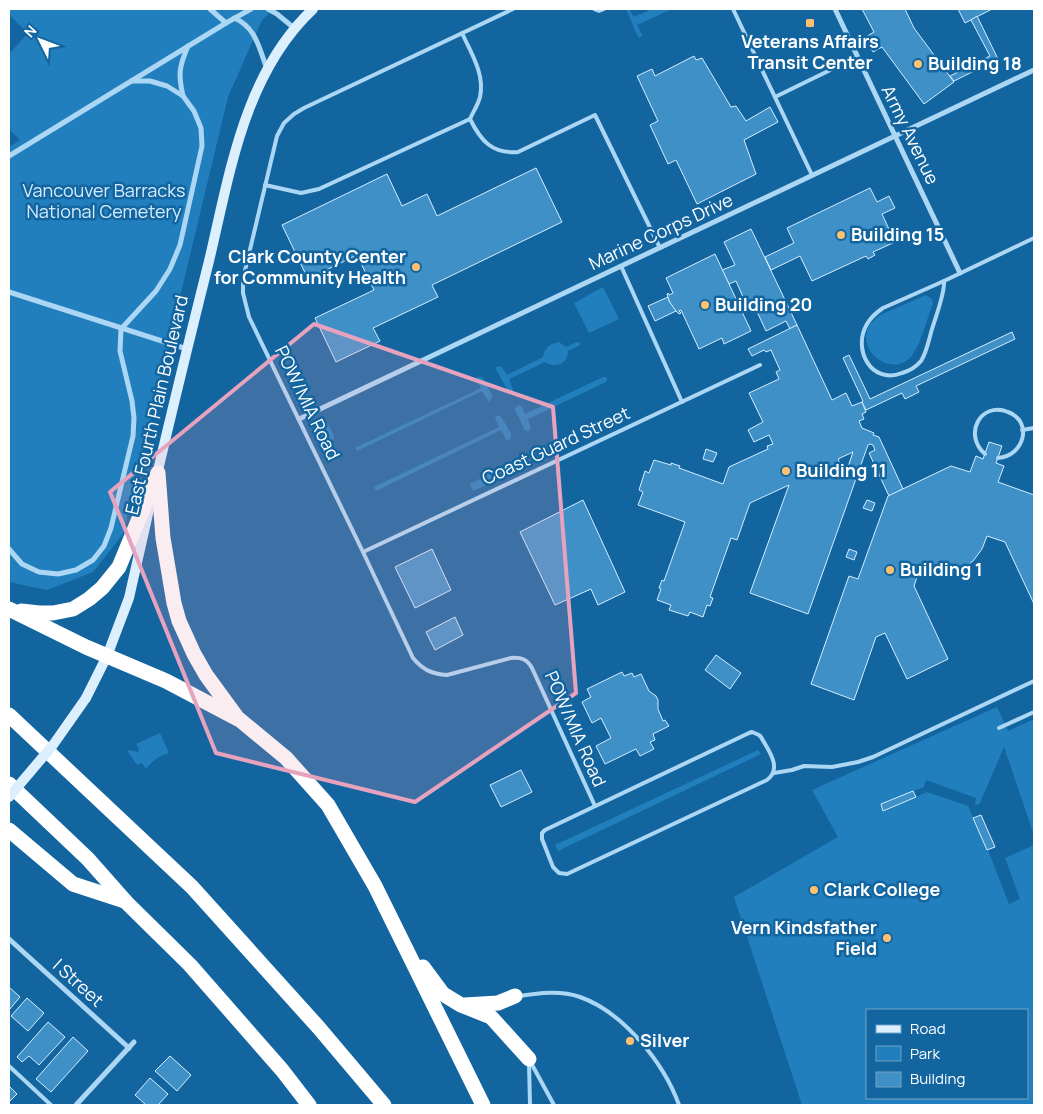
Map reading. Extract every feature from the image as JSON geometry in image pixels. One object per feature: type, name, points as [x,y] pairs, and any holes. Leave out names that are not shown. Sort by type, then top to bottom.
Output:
[{"type":"highway","points":[[9,609],[53,613],[73,609],[102,588],[119,567],[158,473]]},
{"type":"highway","points":[[158,473],[163,538],[174,604],[179,620],[194,654],[206,675],[240,720]]},
{"type":"highway","points":[[9,609],[86,647],[166,681],[240,720],[286,758],[328,805],[375,886],[482,1105]]},
{"type":"highway","points":[[9,716],[192,887],[319,1028],[384,1105]]},
{"type":"highway","points":[[9,784],[88,859],[126,902],[190,965],[276,1063],[310,1105]]},
{"type":"highway","points":[[9,830],[73,884],[126,902]]},
{"type":"highway","points":[[401,938],[443,994],[461,1005],[491,1017],[529,1059]]},
{"type":"highway","points":[[461,1005],[498,1002],[515,996]]},
{"type":"main road","name":"East Fourth Plain Boulevard","points":[[9,797],[53,746],[86,698],[107,656],[129,598],[187,349],[238,145],[253,100],[267,69],[294,28],[313,9]]},
{"type":"street","points":[[210,9],[226,22]]},
{"type":"street","points":[[9,156],[226,22],[251,9]]},
{"type":"street","points":[[268,9],[294,28]]},
{"type":"street","name":"Army Avenue","points":[[834,9],[960,273]]},
{"type":"street","points":[[234,18],[244,23],[254,34],[267,69]]},
{"type":"street","points":[[183,96],[179,80],[181,62],[188,46]]},
{"type":"street","name":"Marine Corps Drive","points":[[299,419],[1034,70]]},
{"type":"street","points":[[9,549],[22,564],[39,572],[58,574],[76,570],[93,560],[104,546],[111,528],[133,436],[134,418],[132,401],[120,351],[121,328],[156,291],[170,269],[180,245],[202,146],[201,128],[194,111],[183,96],[168,86],[158,83],[131,81]]},
{"type":"street","points":[[9,292],[187,349]]},
{"type":"street","name":"I Street","points":[[9,939],[129,1048]]},
{"type":"street","points":[[76,1105],[134,1042]]},
{"type":"lane","name":"POW/MIA Road","points":[[513,9],[294,114],[284,123],[277,136],[265,185],[246,264],[243,293],[250,317],[364,552],[413,658],[419,666],[437,674],[447,674],[516,657],[530,663],[595,806]]},
{"type":"lane","points":[[594,9],[599,11],[604,9]]},
{"type":"lane","points":[[733,9],[812,175]]},
{"type":"lane","points":[[265,185],[301,193],[319,189],[470,119],[480,98],[481,82],[476,64],[462,33]]},
{"type":"lane","points":[[775,97],[857,57]]},
{"type":"lane","points":[[470,119],[485,143],[507,153],[518,152],[595,115],[660,248]]},
{"type":"lane","points":[[944,280],[937,313],[924,353],[917,365],[910,370],[893,376],[882,374],[872,369],[866,360],[862,347],[863,334],[868,322],[877,312],[883,308],[1034,238]]},
{"type":"lane","points":[[621,266],[682,402]]},
{"type":"lane","name":"Coast Guard Street","points":[[364,552],[760,365]]},
{"type":"lane","points":[[985,454],[977,446],[974,435],[978,421],[990,411],[1001,410],[1011,413],[1018,420],[1022,430],[1022,440],[1017,449],[1009,456],[998,458]]},
{"type":"lane","points":[[1022,430],[1034,428]]},
{"type":"lane","points":[[774,773],[775,764],[761,737],[756,733],[749,732],[545,830],[542,833],[542,839],[553,867],[559,873],[567,874],[767,780],[774,773],[804,766],[832,767],[873,757],[1034,681]]},
{"type":"lane","points":[[999,728],[1034,712]]},
{"type":"lane","points":[[515,996],[552,992],[579,996],[597,1005],[624,1024],[640,1040],[662,1070],[674,1091],[679,1105]]},
{"type":"lane","points":[[529,1059],[530,1105]]},
{"type":"lane","points":[[529,1059],[554,1105]]},
{"type":"lane","points":[[9,1066],[51,1105]]},
{"type":"highlighted area","points":[[314,324],[553,407],[576,693],[415,802],[216,753],[110,492]]},
{"type":"green space","name":"Vancouver Barracks National Cemetery","points":[[9,9],[274,9],[262,20],[228,97],[123,534],[93,572],[47,590],[9,582],[9,147],[20,140],[9,129],[9,54],[28,33],[9,15]]},
{"type":"green space","points":[[626,9],[629,9],[634,17],[652,9],[672,9],[637,25],[642,35],[638,37]]},
{"type":"green space","points":[[603,287],[619,319],[589,333],[574,303]]},
{"type":"green space","points":[[926,295],[932,299],[933,303],[922,336],[913,354],[906,361],[897,364],[888,364],[879,360],[872,354],[868,345],[866,336],[869,326],[880,315]]},
{"type":"green space","points":[[559,342],[566,347],[577,342],[580,345],[568,351],[566,359],[560,364],[553,365],[545,362],[509,379],[513,390],[511,392],[508,391],[496,367],[501,366],[507,375],[543,357],[548,346]]},
{"type":"green space","points":[[477,377],[483,378],[492,395],[489,402],[482,391],[357,451],[355,448],[481,388]]},
{"type":"green space","points":[[606,377],[606,382],[528,419],[531,429],[525,430],[515,410],[516,407],[519,405],[522,407],[525,414]]},
{"type":"green space","points":[[496,416],[502,418],[511,434],[511,438],[507,441],[501,430],[376,491],[374,487],[499,427]]},
{"type":"green space","points":[[325,418],[334,439],[324,444],[317,428],[319,423]]},
{"type":"green space","points":[[513,462],[517,471],[473,491],[470,484]]},
{"type":"green space","name":"Vern Kindsfather Field","points":[[997,707],[1008,731],[1034,719],[1034,835],[1004,747],[979,805],[975,804],[976,798],[926,780],[924,787],[881,804],[884,811],[927,792],[968,806],[1009,904],[1020,899],[1005,858],[1034,845],[1034,1105],[802,1105],[734,897],[838,837],[812,790]]},
{"type":"green space","points":[[160,733],[169,753],[156,759],[146,769],[142,763],[137,765],[128,750],[138,752],[139,749],[136,744]]},
{"type":"green space","points":[[758,750],[761,754],[558,851],[555,845]]},
{"type":"building","name":"Building 18","points":[[862,9],[905,9],[914,28],[954,82],[924,104],[882,47],[873,52],[864,38],[874,32]]},
{"type":"building","name":"Building 18","points":[[958,9],[992,9],[965,23]]},
{"type":"building","points":[[977,16],[998,59],[954,81],[950,76],[990,56],[971,20]]},
{"type":"building","points":[[694,56],[696,60],[702,58],[731,107],[736,106],[746,121],[770,107],[778,122],[744,140],[756,174],[697,204],[676,160],[668,164],[650,125],[658,121],[637,76],[652,69],[655,76]]},
{"type":"building","name":"Clark County Center for Community Health","points":[[536,168],[562,222],[432,285],[438,297],[373,328],[380,341],[336,362],[315,318],[374,290],[357,255],[308,279],[282,225],[387,174],[402,206],[427,194],[437,216]]},
{"type":"building","name":"Building 15","points":[[870,188],[877,202],[889,196],[895,208],[882,214],[895,242],[873,252],[875,255],[868,259],[866,256],[812,281],[800,256],[771,270],[765,257],[794,243],[787,228]]},
{"type":"building","points":[[751,229],[797,325],[790,329],[786,321],[766,331],[753,303],[747,306],[736,281],[729,284],[722,270],[735,265],[724,242]]},
{"type":"building","name":"Building 20","points":[[715,254],[751,331],[724,344],[722,338],[699,349],[681,310],[679,314],[669,301],[667,294],[673,293],[666,278]]},
{"type":"building","points":[[668,297],[676,311],[655,321],[648,306]]},
{"type":"building","name":"Building 11","points":[[797,325],[832,400],[846,393],[852,406],[862,402],[866,412],[862,414],[864,419],[859,421],[862,428],[879,437],[903,489],[889,496],[869,453],[875,450],[873,445],[868,445],[808,614],[750,593],[789,485],[750,503],[737,540],[731,538],[710,597],[713,598],[710,606],[707,605],[703,617],[690,612],[688,616],[669,610],[671,605],[657,600],[661,589],[659,588],[662,580],[664,581],[685,522],[638,505],[643,492],[639,490],[645,471],[649,473],[654,460],[680,466],[679,468],[723,484],[729,467],[768,449],[767,446],[773,444],[769,435],[754,442],[748,430],[763,422],[749,393],[779,379],[776,372],[780,370],[771,350],[766,352],[764,350],[752,356],[748,349]],"holes":[[[853,452],[847,470],[844,472],[838,459]]]},
{"type":"building","points":[[1012,332],[1015,339],[916,386],[919,392],[905,399],[902,393],[866,410],[843,358],[849,355],[870,399]]},
{"type":"building","name":"Building 1","points":[[989,442],[1002,446],[996,463],[1004,466],[998,482],[1034,495],[1034,604],[1005,542],[987,536],[982,549],[973,561],[962,569],[948,573],[920,568],[914,586],[948,659],[907,679],[885,633],[876,637],[854,700],[811,684],[849,576],[858,579],[888,496],[951,466],[970,472],[976,456],[983,459]]},
{"type":"building","points":[[706,449],[717,453],[713,462],[703,459]]},
{"type":"building","points":[[583,500],[625,592],[598,605],[591,589],[555,605],[520,532]]},
{"type":"building","points":[[867,500],[875,503],[872,511],[863,508]]},
{"type":"building","points":[[432,549],[451,590],[415,608],[395,567]]},
{"type":"building","points":[[849,549],[857,552],[854,560],[846,557]]},
{"type":"building","points":[[455,617],[463,635],[435,650],[426,632]]},
{"type":"building","points":[[716,655],[741,673],[730,689],[705,670]]},
{"type":"building","points":[[622,672],[624,676],[632,673],[634,677],[641,674],[649,691],[658,700],[658,709],[663,721],[665,720],[669,726],[653,734],[655,740],[650,742],[654,749],[640,756],[636,749],[605,764],[596,746],[611,738],[601,718],[592,723],[582,702],[591,697],[587,689]]},
{"type":"building","points":[[521,770],[532,792],[501,807],[490,785]]},
{"type":"building","points":[[913,791],[916,797],[883,811],[881,804]]},
{"type":"building","points":[[981,815],[995,847],[987,850],[973,818]]},
{"type":"building","points":[[9,987],[20,997],[9,1010]]},
{"type":"building","points":[[27,998],[44,1013],[28,1031],[11,1016]]},
{"type":"building","points":[[48,1022],[65,1037],[39,1065],[29,1056],[22,1062],[17,1057]]},
{"type":"building","points":[[73,1037],[88,1051],[51,1092],[36,1079]]},
{"type":"building","points":[[170,1056],[191,1075],[177,1091],[155,1071]]},
{"type":"building","points":[[150,1078],[168,1094],[158,1105],[146,1105],[135,1095]]},
{"type":"building","points":[[9,1086],[17,1094],[9,1102]]},
{"type":"place","name":"Veterans Affairs Transit Center","points":[[810,23]]},
{"type":"place","name":"Building 18","points":[[918,64]]},
{"type":"place","name":"Building 15","points":[[841,235]]},
{"type":"place","name":"Clark County Center for Community Health","points":[[416,267]]},
{"type":"place","name":"Building 20","points":[[705,305]]},
{"type":"place","name":"Building 11","points":[[786,471]]},
{"type":"place","name":"Building 1","points":[[890,570]]},
{"type":"place","name":"Clark College","points":[[814,890]]},
{"type":"place","name":"Vern Kindsfather Field","points":[[887,938]]},
{"type":"place","name":"Silver","points":[[630,1041]]}]
